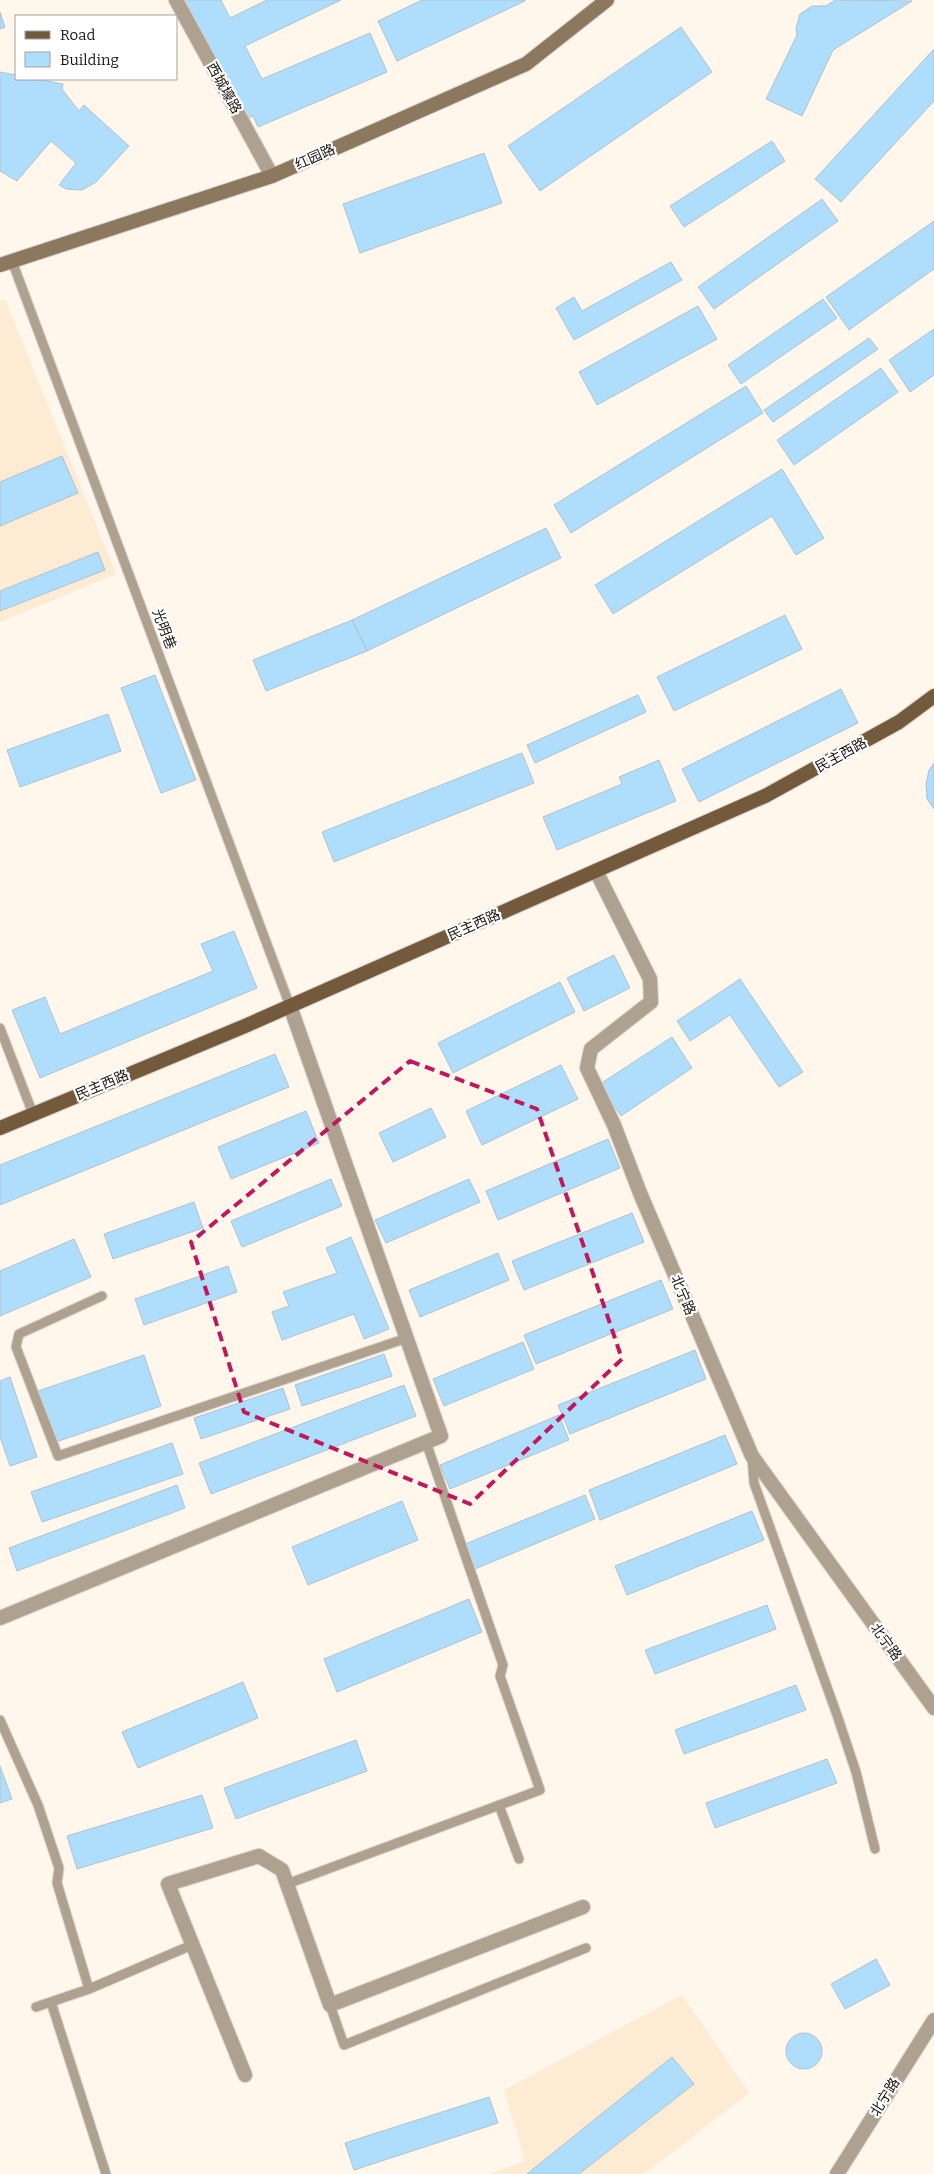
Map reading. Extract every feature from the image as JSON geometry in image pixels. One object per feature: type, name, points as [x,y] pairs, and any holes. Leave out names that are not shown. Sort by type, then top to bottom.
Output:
[{"type":"main road","name":"红园路","points":[[6,263],[272,176],[526,64],[607,0]]},
{"type":"main road","name":"民主西路","points":[[0,1128],[290,1006],[765,796],[899,722],[934,696]]},
{"type":"street","name":"西城壕路","points":[[176,0],[272,176]]},
{"type":"street","name":"北宁路","points":[[596,871],[650,979],[651,1002],[591,1049],[587,1068],[614,1125],[644,1202],[752,1456],[934,1708]]},
{"type":"street","points":[[0,1618],[441,1436],[290,1006]]},
{"type":"street","points":[[245,2075],[168,1884],[259,1856],[282,1870],[330,2005],[583,1907]]},
{"type":"street","name":"北宁路","points":[[837,2174],[934,2020]]},
{"type":"lane","name":"光明巷","points":[[6,263],[290,1006]]},
{"type":"lane","points":[[0,1028],[33,1114]]},
{"type":"lane","points":[[102,1296],[19,1334],[16,1348],[58,1456],[406,1338]]},
{"type":"lane","points":[[287,1884],[540,1790],[500,1676],[503,1666],[426,1442]]},
{"type":"lane","points":[[752,1456],[754,1483],[856,1772],[875,1848]]},
{"type":"lane","points":[[0,1720],[38,1805],[59,1868],[57,1883],[89,1989]]},
{"type":"lane","points":[[499,1805],[519,1859]]},
{"type":"lane","points":[[36,2007],[89,1989],[192,1945]]},
{"type":"lane","points":[[330,2005],[344,2045],[586,1948]]},
{"type":"lane","points":[[51,2002],[106,2174]]},
{"type":"highlighted area","points":[[410,1061],[537,1109],[622,1359],[470,1504],[244,1412],[191,1242]]},
{"type":"shaded area","points":[[5,299],[116,574],[0,622],[0,301]]},
{"type":"shaded area","points":[[682,1995],[749,2093],[644,2174],[489,2174],[525,2161],[504,2090]]},
{"type":"building","points":[[183,0],[221,0],[230,18],[267,0],[341,0],[245,46],[262,79],[370,33],[387,72],[258,127],[253,116],[246,119]]},
{"type":"building","points":[[422,0],[525,1],[397,61],[378,21]]},
{"type":"building","points":[[835,0],[912,1],[833,50],[802,116],[766,99],[797,35],[796,28],[800,14],[812,6],[826,6]]},
{"type":"building","points":[[0,12],[5,27],[0,29]]},
{"type":"building","points":[[681,27],[712,72],[540,191],[508,146]]},
{"type":"building","points":[[934,49],[934,101],[841,202],[815,179]]},
{"type":"building","points":[[0,72],[15,75],[15,80],[41,80],[63,84],[62,89],[79,111],[84,105],[129,146],[96,182],[82,190],[66,189],[59,185],[76,163],[51,141],[17,181],[0,171]]},
{"type":"building","points":[[772,141],[785,161],[684,227],[670,206]]},
{"type":"building","points":[[484,153],[502,203],[360,253],[343,204]]},
{"type":"building","points":[[822,199],[838,221],[714,309],[698,287]]},
{"type":"building","points":[[934,221],[934,269],[849,330],[826,297]]},
{"type":"building","points":[[671,262],[682,280],[574,340],[556,308],[574,297],[582,311]]},
{"type":"building","points":[[823,299],[837,318],[741,384],[728,365]]},
{"type":"building","points":[[698,306],[717,339],[597,405],[579,372]]},
{"type":"building","points":[[934,329],[934,375],[910,392],[889,360]]},
{"type":"building","points":[[869,338],[878,349],[773,422],[764,410]]},
{"type":"building","points":[[881,368],[898,392],[794,465],[777,440]]},
{"type":"building","points":[[746,386],[763,413],[571,533],[554,505]]},
{"type":"building","points":[[62,456],[78,493],[0,526],[0,482]]},
{"type":"building","points":[[782,469],[824,538],[796,555],[772,516],[613,614],[595,585]]},
{"type":"building","points":[[546,528],[561,558],[367,651],[352,620]]},
{"type":"building","points":[[98,552],[105,570],[0,611],[0,591]]},
{"type":"building","points":[[785,615],[802,649],[674,711],[657,677]]},
{"type":"building","points":[[352,620],[367,651],[266,691],[253,660]]},
{"type":"building","points":[[155,675],[196,780],[161,793],[121,688]]},
{"type":"building","points":[[841,689],[858,723],[699,802],[682,769]]},
{"type":"building","points":[[638,695],[646,712],[535,763],[527,745]]},
{"type":"building","points":[[108,714],[121,751],[20,787],[7,750]]},
{"type":"building","points":[[522,753],[534,783],[334,862],[322,832]]},
{"type":"building","points":[[659,760],[676,801],[557,850],[543,817],[622,784],[619,777]]},
{"type":"building","points":[[934,763],[934,809],[927,799],[926,784],[929,770]]},
{"type":"building","points":[[234,931],[257,988],[40,1078],[12,1010],[45,997],[60,1034],[213,971],[201,944]]},
{"type":"building","points":[[614,955],[630,988],[584,1011],[567,978]]},
{"type":"building","points":[[740,979],[803,1072],[779,1087],[730,1015],[690,1041],[677,1021]]},
{"type":"building","points":[[560,982],[575,1012],[453,1073],[438,1043]]},
{"type":"building","points":[[672,1037],[692,1068],[621,1116],[600,1084]]},
{"type":"building","points":[[275,1054],[289,1087],[0,1205],[0,1165]]},
{"type":"building","points":[[561,1065],[578,1099],[482,1145],[466,1111]]},
{"type":"building","points":[[431,1108],[446,1137],[393,1162],[379,1133]]},
{"type":"building","points":[[306,1111],[319,1143],[231,1179],[218,1147]]},
{"type":"building","points":[[608,1139],[620,1168],[498,1220],[486,1191]]},
{"type":"building","points":[[331,1179],[342,1206],[242,1247],[231,1221]]},
{"type":"building","points":[[469,1179],[480,1202],[386,1243],[375,1220]]},
{"type":"building","points":[[194,1202],[203,1228],[113,1259],[104,1234]]},
{"type":"building","points":[[632,1213],[644,1242],[524,1290],[512,1261]]},
{"type":"building","points":[[351,1237],[389,1329],[364,1339],[354,1314],[282,1340],[272,1312],[289,1306],[283,1292],[337,1273],[326,1248]]},
{"type":"building","points":[[74,1239],[91,1277],[0,1316],[0,1271]]},
{"type":"building","points":[[498,1253],[509,1280],[420,1317],[409,1290]]},
{"type":"building","points":[[228,1266],[237,1292],[144,1325],[135,1299]]},
{"type":"building","points":[[661,1280],[673,1309],[536,1364],[524,1335]]},
{"type":"building","points":[[523,1342],[534,1369],[444,1406],[433,1379]]},
{"type":"building","points":[[695,1350],[706,1379],[570,1434],[558,1405]]},
{"type":"building","points":[[384,1354],[392,1376],[302,1406],[295,1385]]},
{"type":"building","points":[[144,1355],[161,1406],[56,1442],[38,1391]]},
{"type":"building","points":[[10,1377],[37,1457],[10,1466],[0,1437],[0,1381]]},
{"type":"building","points":[[404,1385],[416,1416],[211,1494],[199,1463]]},
{"type":"building","points":[[283,1388],[290,1409],[201,1439],[194,1418]]},
{"type":"building","points":[[559,1415],[569,1440],[450,1489],[440,1465]]},
{"type":"building","points":[[725,1435],[737,1464],[600,1520],[589,1490]]},
{"type":"building","points":[[172,1443],[183,1474],[42,1522],[31,1492]]},
{"type":"building","points":[[177,1485],[185,1508],[17,1571],[9,1548]]},
{"type":"building","points":[[585,1495],[595,1519],[475,1569],[465,1544]]},
{"type":"building","points":[[402,1501],[418,1540],[308,1585],[292,1547]]},
{"type":"building","points":[[752,1511],[764,1540],[627,1595],[615,1566]]},
{"type":"building","points":[[469,1599],[482,1632],[337,1692],[324,1659]]},
{"type":"building","points":[[767,1605],[776,1629],[655,1674],[645,1650]]},
{"type":"building","points":[[243,1682],[258,1718],[138,1768],[122,1732]]},
{"type":"building","points":[[796,1685],[806,1710],[684,1754],[675,1730]]},
{"type":"building","points":[[356,1740],[367,1771],[236,1819],[224,1788]]},
{"type":"building","points":[[827,1759],[837,1783],[715,1828],[706,1803]]},
{"type":"building","points":[[0,1766],[12,1799],[0,1803]]},
{"type":"building","points":[[202,1795],[213,1828],[77,1869],[67,1836]]},
{"type":"building","points":[[876,1959],[890,1985],[845,2009],[831,1984]]},
{"type":"building","points":[[804,2033],[816,2039],[822,2051],[816,2063],[804,2069],[792,2063],[786,2051],[792,2039]]},
{"type":"building","points":[[672,2057],[694,2084],[579,2174],[527,2174]]},
{"type":"building","points":[[489,2097],[498,2123],[354,2170],[345,2143]]}]
